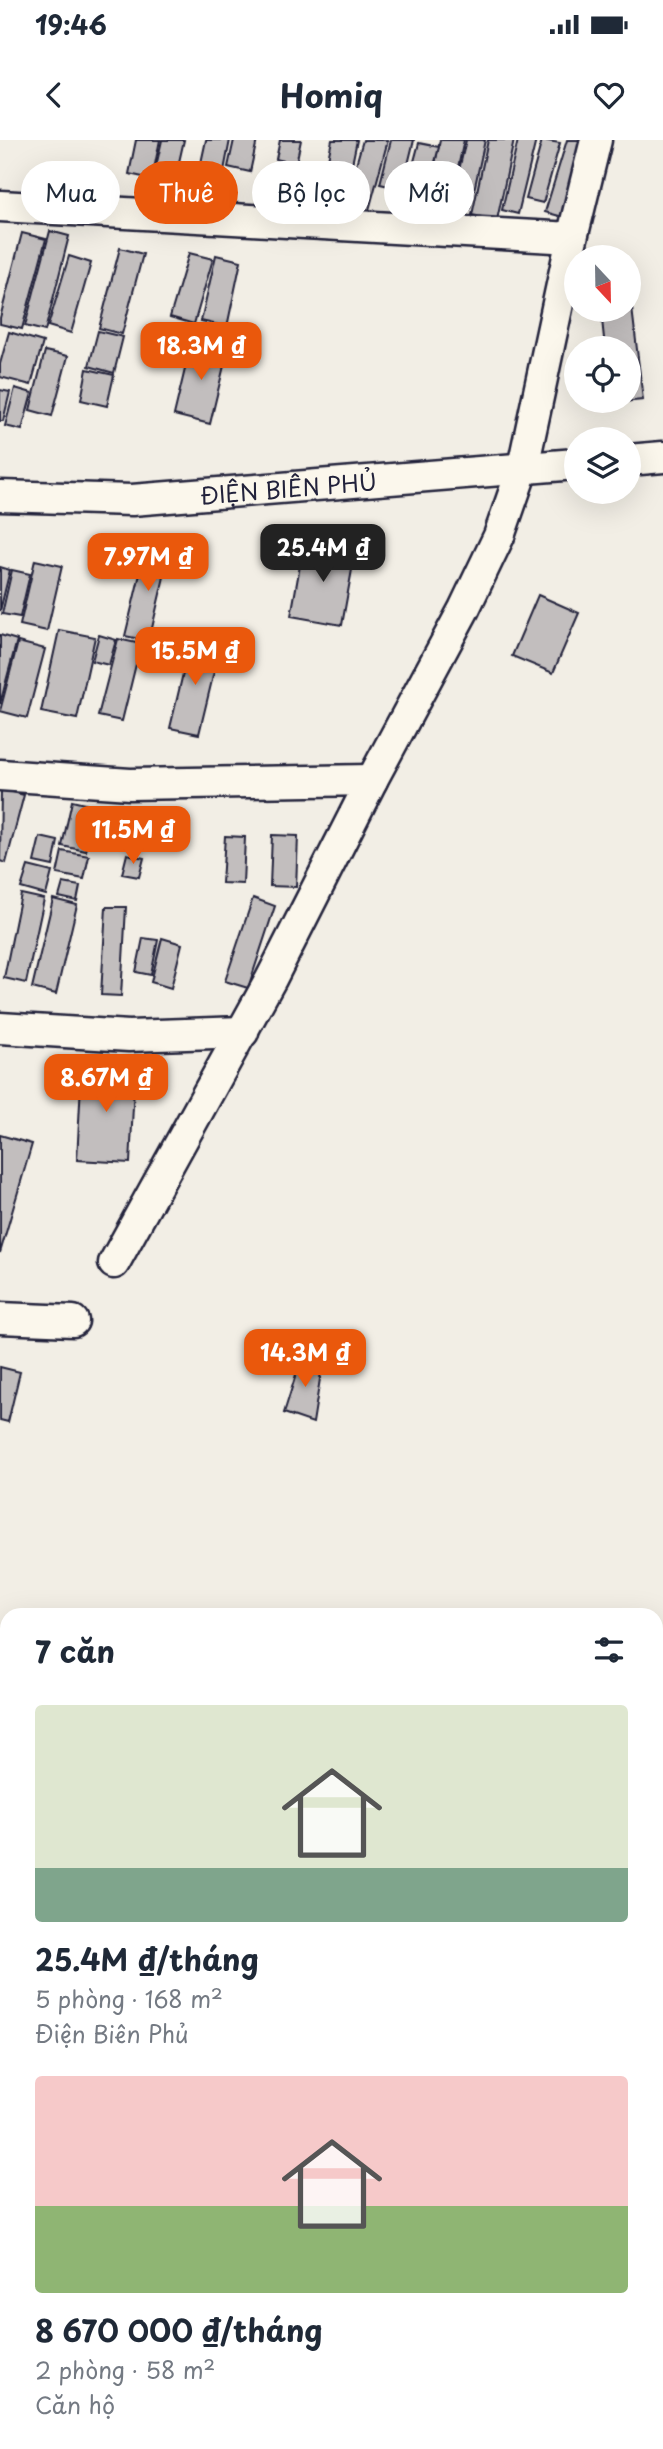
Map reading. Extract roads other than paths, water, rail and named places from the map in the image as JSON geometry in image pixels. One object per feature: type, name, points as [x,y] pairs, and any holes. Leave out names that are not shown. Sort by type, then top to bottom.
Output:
[{"type":"street","points":[[114,1263],[243,1032],[372,780],[464,609],[493,548],[523,467],[596,140]]},
{"type":"street","points":[[0,206],[572,238]]},
{"type":"street","points":[[641,459],[663,457]]},
{"type":"street","name":"ĐIỆN BIÊN PHỦ","points":[[0,496],[132,500],[564,465]]},
{"type":"street","points":[[0,775],[130,784],[372,780]]},
{"type":"street","points":[[0,1028],[129,1036],[243,1032]]},
{"type":"street","points":[[0,1318],[73,1321]]}]
